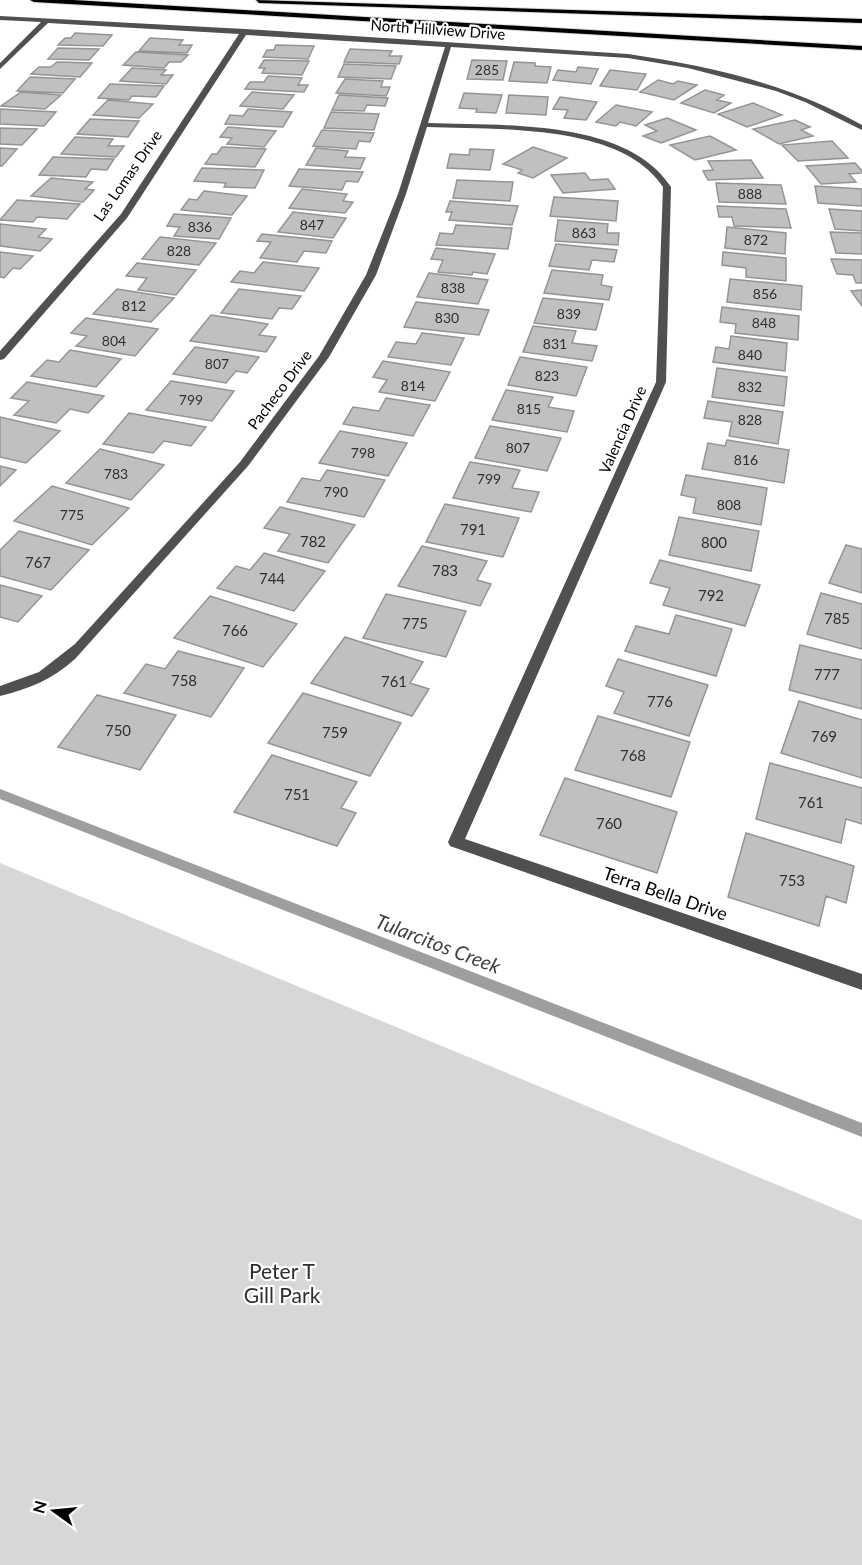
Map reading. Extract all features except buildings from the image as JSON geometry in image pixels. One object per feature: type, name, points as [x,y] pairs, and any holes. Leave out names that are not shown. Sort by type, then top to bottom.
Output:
[{"type":"highway","points":[[34,0],[862,48]]},
{"type":"highway","points":[[254,0],[862,21]]},
{"type":"highway","points":[[411,0],[862,14]]},
{"type":"highway","points":[[314,16],[636,25]]},
{"type":"street","name":"North Hillview Drive","points":[[0,18],[628,56],[681,63],[796,95],[842,115],[862,128]]},
{"type":"street","points":[[0,68],[47,20]]},
{"type":"street","name":"Las Lomas Drive","points":[[0,357],[124,216],[245,32]]},
{"type":"street","name":"Pacheco Drive","points":[[0,691],[29,684],[61,666],[80,647],[244,464],[324,357],[371,274],[402,194],[449,44]]},
{"type":"street","name":"Valencia Drive","points":[[423,125],[575,135],[628,153],[653,168],[667,187],[661,382],[456,842]]},
{"type":"street","name":"Terra Bella Drive","points":[[456,842],[862,982]]},
{"type":"green space","name":"Peter T Gill Park","points":[[0,863],[862,1220],[862,1565],[0,1565]]},
{"type":"waterway","name":"Tularcitos Creek","points":[[0,794],[862,1130]]}]
